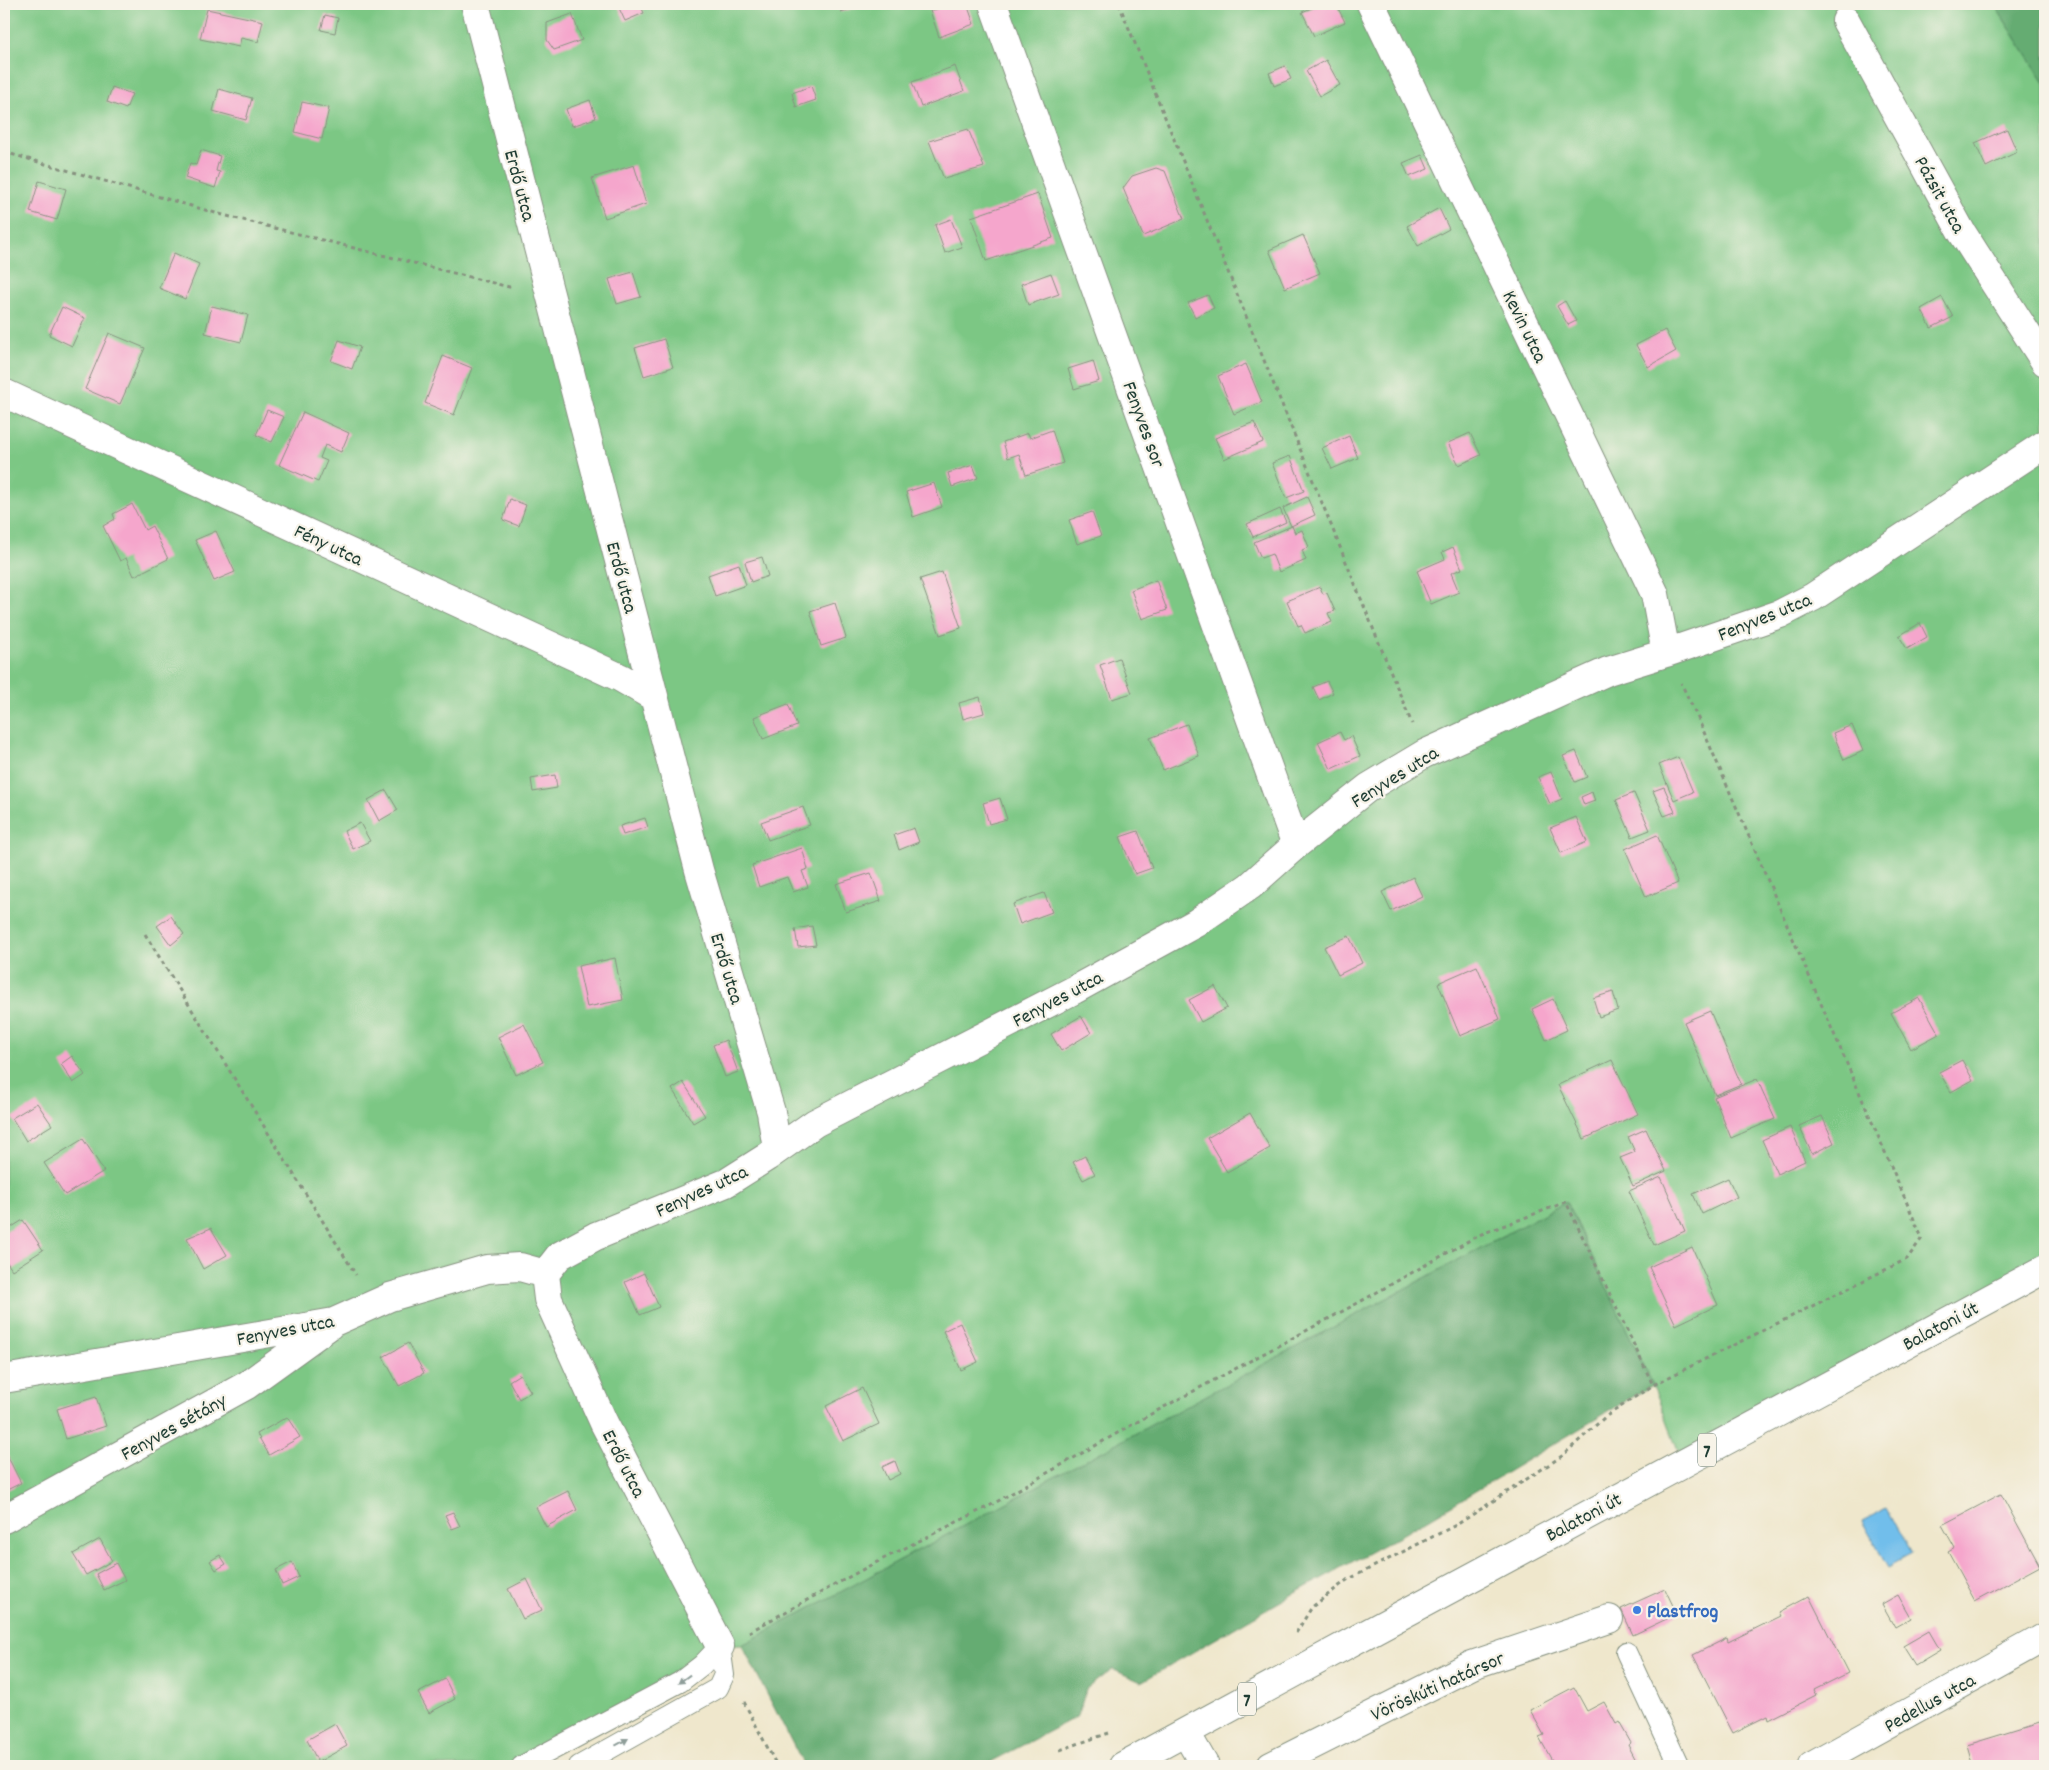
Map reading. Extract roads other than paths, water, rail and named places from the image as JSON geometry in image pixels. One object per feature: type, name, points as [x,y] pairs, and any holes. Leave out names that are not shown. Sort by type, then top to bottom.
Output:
[{"type":"street","name":"Erdő utca","points":[[475,4],[699,870],[771,1112],[777,1149]]},
{"type":"street","name":"Fenyves sor","points":[[994,4],[1296,845]]},
{"type":"street","name":"Kevin utca","points":[[1371,4],[1655,594],[1666,653]]},
{"type":"street","name":"Pázsit utca","points":[[1846,21],[1961,231],[2045,362]]},
{"type":"street","name":"Fény utca","points":[[4,393],[612,674],[654,697]]},
{"type":"street","name":"Fenyves utca","points":[[4,1379],[334,1322],[390,1297],[487,1268],[520,1267],[545,1274],[559,1256],[596,1236],[726,1183],[815,1123],[1074,990],[1196,923],[1250,886],[1296,845],[1369,787],[1424,754],[1608,671],[1780,614],[1813,597],[2045,444]]},
{"type":"street","name":"Balatoni út","points":[[1123,1766],[2045,1269]]},
{"type":"street","name":"Erdő utca","points":[[545,1274],[548,1299],[604,1423],[720,1646]]},
{"type":"street","name":"Fenyves sétány","points":[[4,1519],[247,1385],[334,1322]]},
{"type":"street","name":"Vöröskúti határsor","points":[[1271,1766],[1472,1665],[1609,1619]]},
{"type":"street","name":"Pedellus utca","points":[[1812,1766],[2045,1637]]},
{"type":"street","points":[[1186,1732],[1205,1766]]},
{"type":"lane","points":[[522,1766],[680,1682],[702,1665],[720,1646]]},
{"type":"lane","points":[[579,1766],[718,1688],[724,1675],[720,1646]]},
{"type":"lane","points":[[1626,1652],[1679,1766]]},
{"type":"water","points":[[1887,1508],[1912,1554],[1888,1567],[1862,1521]]},
{"type":"place","name":"Plastfrog","points":[[1637,1610]]}]
